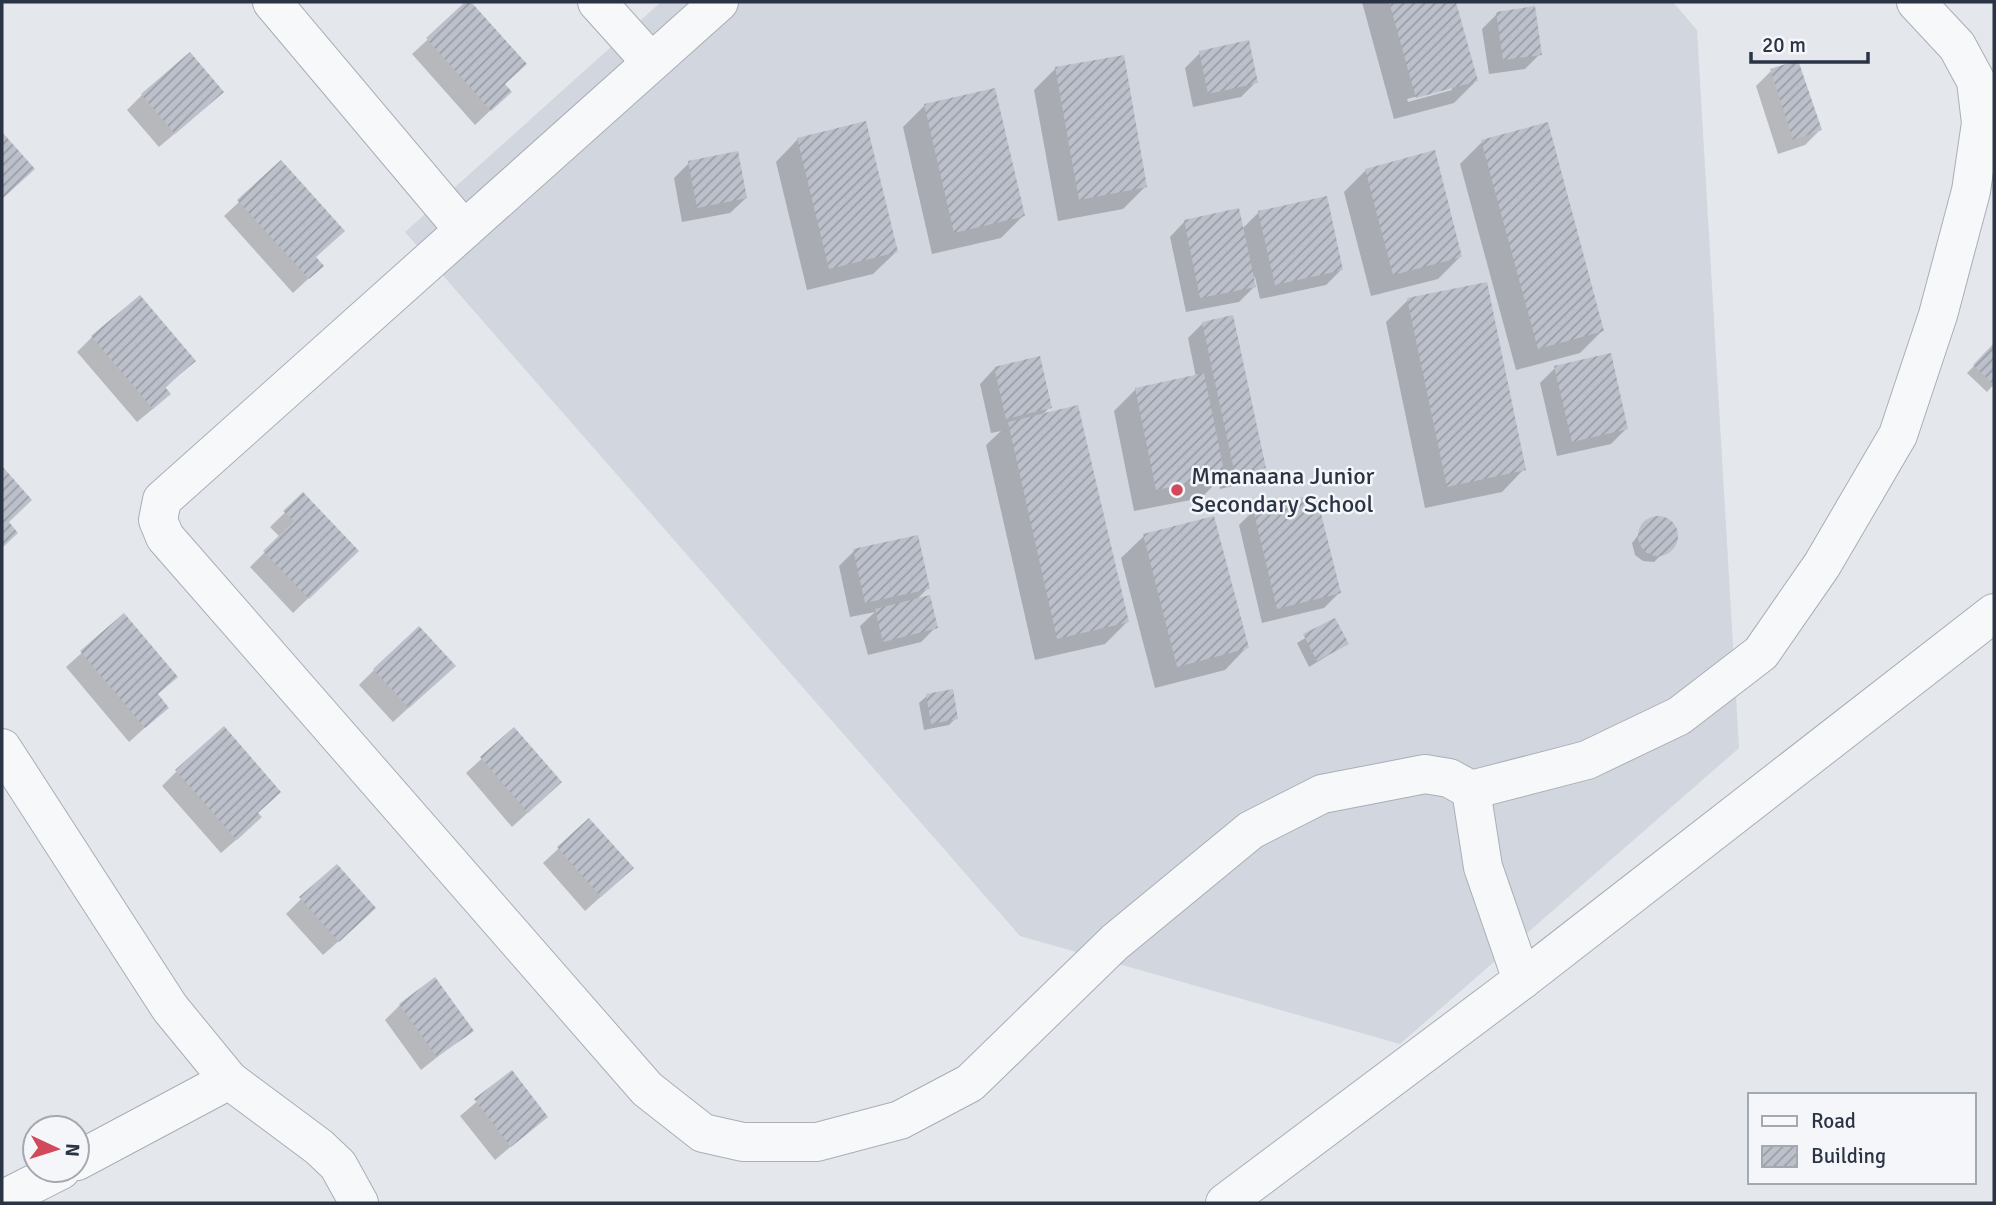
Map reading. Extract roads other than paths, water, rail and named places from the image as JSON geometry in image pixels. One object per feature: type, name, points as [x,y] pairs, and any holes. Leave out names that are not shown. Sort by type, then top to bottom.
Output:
[{"type":"street","points":[[272,2],[464,230]]},
{"type":"street","points":[[597,2],[652,62]]},
{"type":"street","points":[[719,2],[162,500],[158,520],[165,537],[647,1089],[703,1133],[743,1142],[817,1142],[900,1119],[970,1083],[1115,942],[1251,830],[1322,794],[1425,774],[1449,778],[1471,790],[1587,760],[1679,716],[1761,653],[1822,565],[1898,435],[1938,315],[1971,191],[1981,123],[1976,81],[1956,46],[1916,2]]},
{"type":"street","points":[[1225,1203],[1522,980],[1994,613]]},
{"type":"street","points":[[2,748],[170,1008],[229,1080],[319,1147],[338,1165],[359,1203]]},
{"type":"street","points":[[1471,790],[1483,867],[1522,980]]},
{"type":"street","points":[[91,1154],[229,1080]]},
{"type":"street","points":[[12,1199],[37,1184]]},
{"type":"place","name":"Mmanaana Junior Secondary School","points":[[1177,490]]}]
